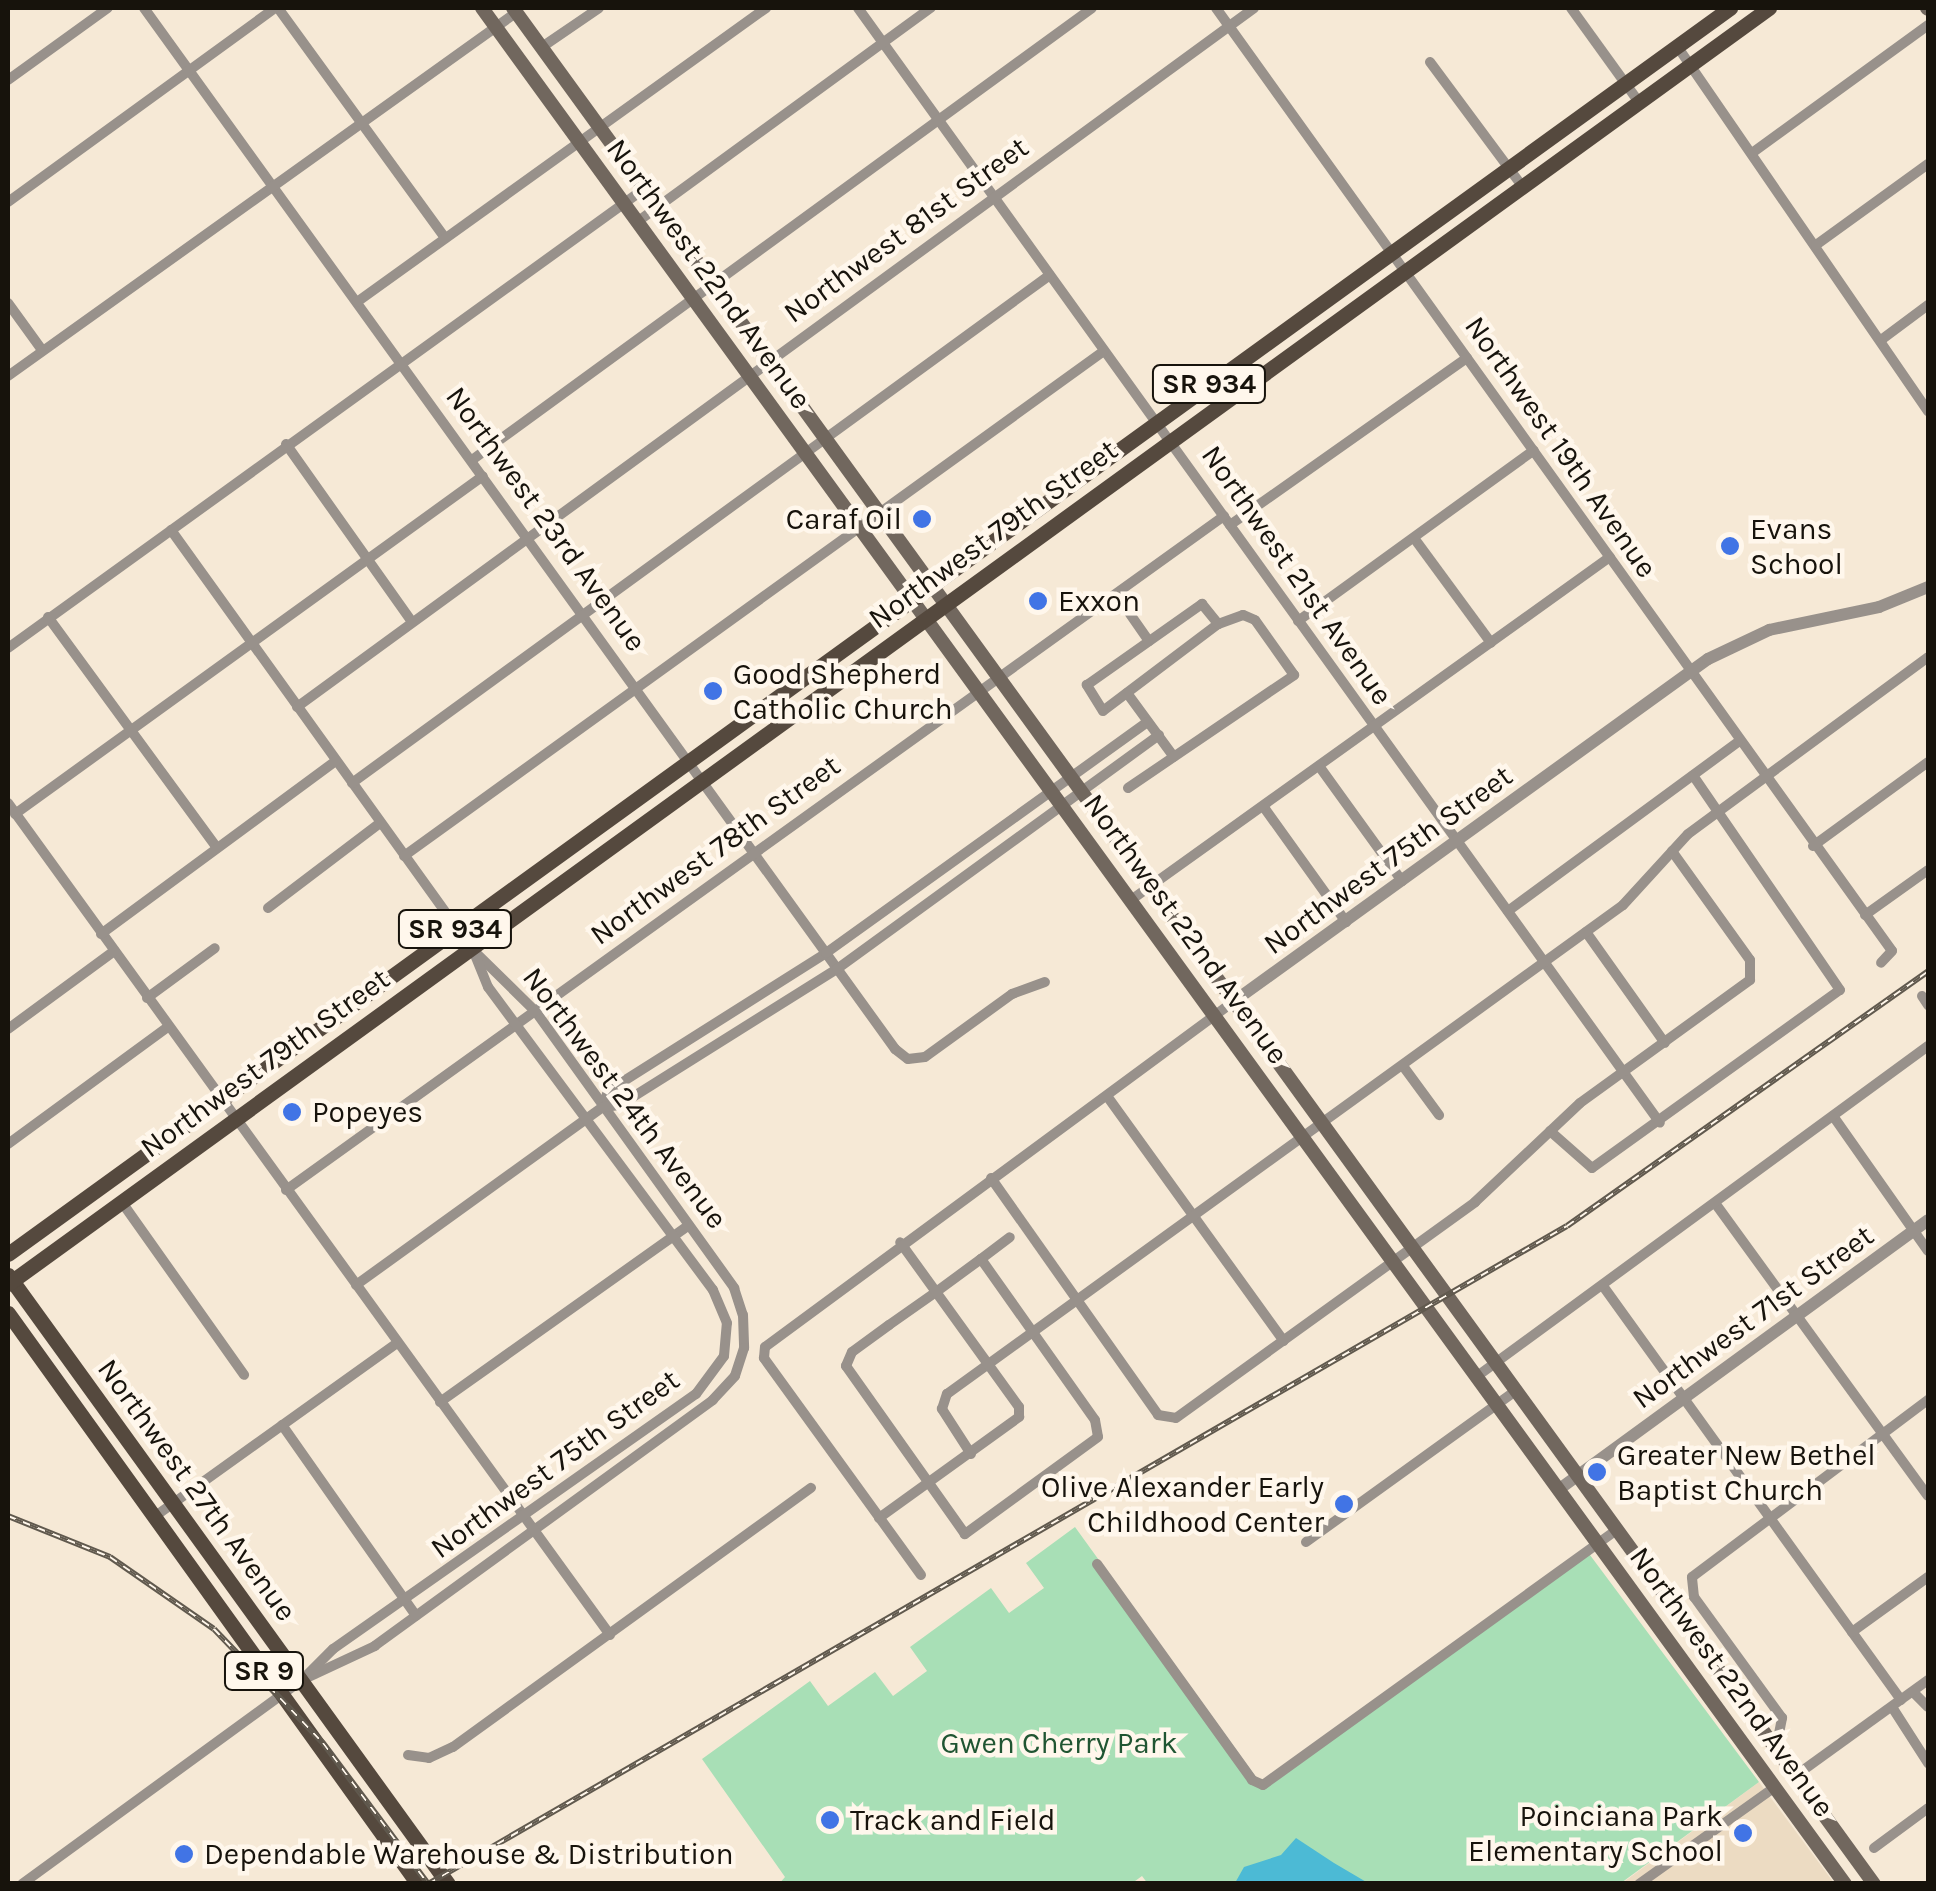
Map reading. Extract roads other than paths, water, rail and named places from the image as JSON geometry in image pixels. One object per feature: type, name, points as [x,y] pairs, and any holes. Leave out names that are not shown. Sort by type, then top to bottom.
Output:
[{"type":"main road","name":"Northwest 22nd Avenue","points":[[482,8],[1845,1884]]},
{"type":"main road","name":"Northwest 79th Street","points":[[8,1254],[1730,8]]},
{"type":"main road","name":"Northwest 79th Street","points":[[9,1280],[1769,8]]},
{"type":"main road","name":"Northwest 22nd Avenue","points":[[515,10],[1874,1884]]},
{"type":"main road","points":[[1286,328],[1300,347]]},
{"type":"main road","points":[[1032,514],[1045,530]]},
{"type":"main road","points":[[772,728],[804,696],[811,673]]},
{"type":"main road","points":[[574,844],[588,863]]},
{"type":"main road","points":[[340,1013],[354,1033]]},
{"type":"main road","name":"Northwest 27th Avenue","points":[[9,1280],[448,1884]]},
{"type":"main road","name":"Northwest 27th Avenue","points":[[8,1314],[418,1884]]},
{"type":"main road","points":[[68,1396],[85,1384]]},
{"type":"main road","points":[[179,1552],[198,1539]]},
{"type":"main road","points":[[1702,1686],[1719,1672]]},
{"type":"main road","points":[[1775,1787],[1794,1776]]},
{"type":"street","points":[[8,80],[108,8]]},
{"type":"street","name":"Northwest 23rd Avenue","points":[[144,8],[637,686],[836,969],[908,1060],[925,1056],[1024,987],[1045,982]]},
{"type":"street","points":[[8,202],[276,8],[445,238]]},
{"type":"street","points":[[542,47],[599,8]]},
{"type":"street","points":[[357,302],[766,8]]},
{"type":"street","name":"Northwest 21st Avenue","points":[[858,8],[1660,1123]]},
{"type":"street","points":[[636,222],[932,8]]},
{"type":"street","points":[[472,460],[1092,8]]},
{"type":"street","name":"Northwest 19th Avenue","points":[[1216,8],[1534,450],[1763,778],[1892,951],[1882,964]]},
{"type":"street","name":"Northwest 81st Street","points":[[297,707],[1254,8]]},
{"type":"street","points":[[1571,8],[1638,101]]},
{"type":"street","points":[[8,376],[515,10]]},
{"type":"street","points":[[1752,153],[1928,25]]},
{"type":"street","points":[[1677,46],[1928,410]]},
{"type":"street","points":[[1430,62],[1522,186]]},
{"type":"street","points":[[1816,245],[1928,164]]},
{"type":"street","points":[[8,648],[400,361],[644,189]]},
{"type":"street","points":[[352,783],[1050,275]]},
{"type":"street","points":[[8,303],[42,350]]},
{"type":"street","points":[[1881,340],[1928,305]]},
{"type":"street","points":[[404,856],[1104,351]]},
{"type":"street","name":"Northwest 78th Street","points":[[286,1190],[1101,601],[1227,521],[1467,358]]},
{"type":"street","points":[[286,444],[412,622]]},
{"type":"street","points":[[1298,620],[1534,450]]},
{"type":"street","points":[[15,814],[483,476]]},
{"type":"street","name":"Northwest 24th Avenue","points":[[171,530],[456,928],[536,1012],[734,1288],[743,1315],[744,1348],[734,1376]]},
{"type":"street","points":[[1414,538],[1491,643]]},
{"type":"street","points":[[1130,900],[1610,557]]},
{"type":"street","name":"Northwest 75th Street","points":[[879,1518],[764,1358],[764,1347],[900,1242],[1107,1096],[1689,670],[1768,630],[1879,606],[1928,586]]},
{"type":"street","points":[[1128,788],[1294,675],[1255,620],[1243,615],[1218,624],[1103,711],[1087,685],[1202,604],[1218,624]]},
{"type":"street","points":[[1130,614],[1149,642]]},
{"type":"street","points":[[48,617],[217,848]]},
{"type":"street","points":[[971,1454],[941,1402],[988,1364],[1623,905],[1672,851],[1719,810],[1928,658]]},
{"type":"street","points":[[1126,693],[1174,757]]},
{"type":"street","points":[[603,1106],[620,1106],[836,969],[1057,798],[1148,722]]},
{"type":"street","points":[[1074,783],[1158,736]]},
{"type":"street","points":[[1508,911],[1738,742]]},
{"type":"street","points":[[102,934],[336,760]]},
{"type":"street","points":[[1813,846],[1928,762]]},
{"type":"street","points":[[1320,766],[1402,881]]},
{"type":"street","points":[[1550,1131],[1592,1168],[1678,1111],[1840,990],[1694,775]]},
{"type":"street","points":[[356,1285],[603,1106],[608,1092],[826,954],[1057,798]]},
{"type":"street","points":[[8,803],[610,1635]]},
{"type":"street","points":[[1263,806],[1346,922]]},
{"type":"street","points":[[268,908],[380,823]]},
{"type":"street","points":[[990,1178],[1158,1414],[1176,1418],[1475,1202],[1550,1131],[1742,988],[1751,969],[1672,851]]},
{"type":"street","points":[[1865,915],[1928,870]]},
{"type":"street","points":[[1586,932],[1665,1043]]},
{"type":"street","points":[[147,998],[216,948]]},
{"type":"street","name":"Northwest 75th Street","points":[[302,1680],[333,1649],[406,1602],[651,1426],[715,1375],[728,1341],[724,1309],[588,1117],[488,986],[472,949]]},
{"type":"street","points":[[8,1028],[114,952]]},
{"type":"street","points":[[784,980],[793,996]]},
{"type":"street","points":[[8,1144],[168,1026]]},
{"type":"street","points":[[709,1028],[719,1043]]},
{"type":"street","points":[[1476,1377],[1928,1046]]},
{"type":"street","points":[[1403,1066],[1439,1115]]},
{"type":"street","points":[[1107,1096],[1284,1341]]},
{"type":"street","points":[[1833,1116],[1928,1251]]},
{"type":"street","points":[[121,1200],[244,1374]]},
{"type":"street","points":[[1716,1203],[1928,1496]]},
{"type":"street","name":"Northwest 71st Street","points":[[1558,1490],[1928,1220]]},
{"type":"street","points":[[440,1402],[689,1225]]},
{"type":"street","points":[[981,1259],[1096,1420],[1098,1437],[965,1534],[846,1366],[852,1352],[1010,1238]]},
{"type":"street","points":[[900,1242],[1019,1407],[1014,1424],[879,1518],[921,1575]]},
{"type":"street","points":[[1603,1286],[1852,1632],[1928,1763]]},
{"type":"street","points":[[154,1516],[397,1343]]},
{"type":"street","name":"Northwest 75th Street","points":[[22,1884],[302,1680],[374,1646],[660,1439],[734,1376]]},
{"type":"street","points":[[1306,1542],[1515,1391]]},
{"type":"street","points":[[1776,1749],[1782,1718],[1694,1598],[1690,1582],[1768,1517],[1928,1400]]},
{"type":"street","points":[[282,1425],[416,1616]]},
{"type":"street","points":[[651,1426],[660,1439]]},
{"type":"street","points":[[590,1470],[600,1483]]},
{"type":"street","points":[[408,1755],[443,1753],[812,1488]]},
{"type":"street","points":[[1097,1564],[1258,1784],[1616,1530]]},
{"type":"street","points":[[462,1562],[472,1576]]},
{"type":"street","points":[[1852,1632],[1928,1577]]},
{"type":"street","points":[[1794,1776],[1928,1680]]},
{"type":"street","points":[[1913,1692],[1928,1707]]},
{"type":"street","points":[[1639,1884],[1775,1787]]},
{"type":"street","points":[[1874,1848],[1928,1808]]},
{"type":"water","points":[[1296,1838],[1368,1883],[1235,1883],[1244,1867],[1281,1855]]},
{"type":"railway","points":[[8,1516],[110,1557],[214,1629],[323,1743],[428,1884],[1567,1226],[1928,971]]},
{"type":"place","name":"Caraf Oil","points":[[922,519]]},
{"type":"place","name":"Evans School","points":[[1730,546]]},
{"type":"place","name":"Exxon","points":[[1038,601]]},
{"type":"place","name":"Good Shepherd Catholic Church","points":[[713,691]]},
{"type":"place","name":"Popeyes","points":[[292,1112]]},
{"type":"place","name":"Greater New Bethel Baptist Church","points":[[1597,1472]]},
{"type":"place","name":"Olive Alexander Early Childhood Center","points":[[1344,1504]]},
{"type":"place","name":"Track and Field","points":[[830,1820]]},
{"type":"place","name":"Poinciana Park Elementary School","points":[[1743,1833]]},
{"type":"place","name":"Dependable Warehouse & Distribution","points":[[184,1854]]},
{"type":"park label","name":"Gwen Cherry Park","points":[[1059,1743]]}]
